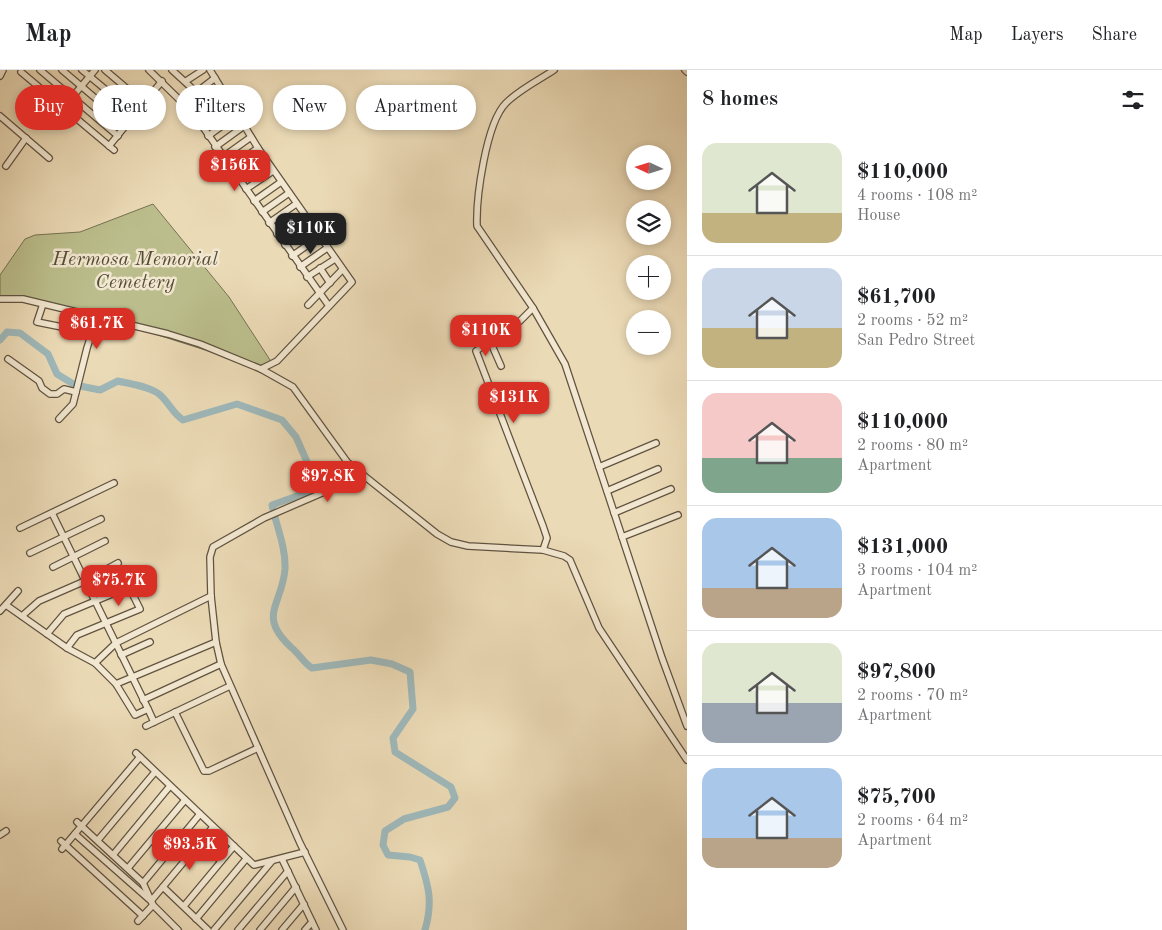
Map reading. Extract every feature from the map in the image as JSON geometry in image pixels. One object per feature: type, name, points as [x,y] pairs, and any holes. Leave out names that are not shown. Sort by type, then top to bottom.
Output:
[{"type":"street","points":[[0,76],[3,70]]},
{"type":"street","points":[[26,77],[29,70]]},
{"type":"street","points":[[40,70],[58,85]]},
{"type":"street","points":[[62,70],[79,85]]},
{"type":"street","points":[[82,70],[101,85]]},
{"type":"street","points":[[83,85],[95,70]]},
{"type":"street","points":[[105,70],[123,85]]},
{"type":"street","points":[[149,70],[176,94]]},
{"type":"street","points":[[186,82],[203,70]]},
{"type":"street","points":[[210,70],[220,85]]},
{"type":"street","points":[[554,70],[506,103],[496,116],[489,133],[476,226],[533,308],[565,364],[687,726]]},
{"type":"street","points":[[176,71],[189,85]]},
{"type":"street","points":[[21,72],[36,85]]},
{"type":"street","points":[[206,85],[215,78]]},
{"type":"street","points":[[159,85],[162,81]]},
{"type":"street","points":[[83,89],[93,97]]},
{"type":"street","points":[[83,106],[118,136]]},
{"type":"street","points":[[0,116],[49,158]]},
{"type":"street","points":[[83,125],[111,148],[123,130]]},
{"type":"street","points":[[204,130],[329,306]]},
{"type":"street","points":[[208,136],[216,130]]},
{"type":"street","points":[[215,147],[238,130]]},
{"type":"street","points":[[247,130],[334,259],[352,282],[277,362],[261,369]]},
{"type":"street","points":[[223,157],[251,137]]},
{"type":"street","points":[[6,166],[26,138]]},
{"type":"street","points":[[230,168],[258,148]]},
{"type":"street","points":[[238,179],[266,160]]},
{"type":"street","points":[[246,190],[273,171]]},
{"type":"street","points":[[254,201],[281,182]]},
{"type":"street","points":[[262,212],[289,193]]},
{"type":"street","points":[[270,223],[296,204]]},
{"type":"street","points":[[277,234],[304,215]]},
{"type":"street","points":[[285,245],[312,226]]},
{"type":"street","points":[[292,256],[319,237]]},
{"type":"street","points":[[300,266],[327,248]]},
{"type":"street","points":[[307,277],[334,259]]},
{"type":"street","points":[[320,268],[330,283]]},
{"type":"street","points":[[308,305],[342,270]]},
{"type":"street","points":[[0,299],[23,299],[200,344],[261,369],[293,387],[348,463],[437,534],[451,542],[475,547],[544,550],[564,556],[570,560],[599,628],[687,760]]},
{"type":"street","points":[[43,304],[38,322],[92,333]]},
{"type":"street","points":[[533,308],[520,321],[476,351],[543,526],[547,538],[544,550]]},
{"type":"street","points":[[59,419],[73,404],[97,317]]},
{"type":"street","points":[[490,340],[501,366]]},
{"type":"street","points":[[8,359],[39,381],[42,388],[50,394],[57,394],[64,389],[77,390]]},
{"type":"street","points":[[599,467],[656,443]]},
{"type":"street","points":[[343,930],[305,852],[221,664],[216,642],[211,596],[210,557],[213,547],[264,518],[338,486],[344,478],[348,463]]},
{"type":"street","points":[[607,491],[658,469]]},
{"type":"street","points":[[20,528],[114,483]]},
{"type":"street","points":[[614,513],[671,489]]},
{"type":"street","points":[[52,513],[154,722]]},
{"type":"street","points":[[622,537],[678,515]]},
{"type":"street","points":[[30,553],[101,518]]},
{"type":"street","points":[[53,567],[105,541]]},
{"type":"street","points":[[22,616],[39,601],[85,581],[118,563]]},
{"type":"street","points":[[47,634],[64,614],[129,587],[140,609],[77,635],[67,648]]},
{"type":"street","points":[[0,611],[18,591]]},
{"type":"street","points":[[95,663],[116,643],[211,596]]},
{"type":"street","points":[[6,604],[67,648],[95,663],[116,684],[135,715],[148,709]]},
{"type":"street","points":[[121,655],[150,642]]},
{"type":"street","points":[[116,684],[216,642]]},
{"type":"street","points":[[143,700],[221,664]]},
{"type":"street","points":[[146,726],[230,686]]},
{"type":"street","points":[[175,712],[204,771],[210,771],[258,748]]},
{"type":"street","points":[[143,916],[63,845],[75,834],[80,824],[138,755],[254,866],[305,852]]},
{"type":"street","points":[[98,840],[155,772]]},
{"type":"street","points":[[113,854],[170,786]]},
{"type":"street","points":[[128,868],[185,800]]},
{"type":"street","points":[[143,883],[200,814]]},
{"type":"street","points":[[80,824],[143,883],[152,903]]},
{"type":"street","points":[[138,921],[163,887],[213,827]]},
{"type":"street","points":[[0,835],[6,831]]},
{"type":"street","points":[[75,834],[152,903],[178,930]]},
{"type":"street","points":[[201,842],[221,861]]},
{"type":"street","points":[[184,906],[234,846]]},
{"type":"street","points":[[196,919],[246,859]]},
{"type":"street","points":[[282,859],[316,930]]},
{"type":"street","points":[[214,930],[272,861]]},
{"type":"street","points":[[238,930],[288,871]]},
{"type":"street","points":[[163,887],[208,930]]},
{"type":"street","points":[[260,930],[296,887]]},
{"type":"street","points":[[282,930],[304,904]]},
{"type":"street","points":[[305,930],[312,922]]},
{"type":"green space","name":"Hermosa Memorial Cemetery","points":[[153,204],[229,297],[272,363],[262,368],[101,317],[0,297],[0,275],[25,239],[35,235],[80,232]]},
{"type":"waterway","points":[[0,340],[7,332],[20,333],[48,354],[57,374],[75,385],[100,390],[118,381],[145,387],[159,394],[183,420],[237,404],[282,420],[296,437],[312,473],[308,492],[272,505],[285,561],[283,582],[273,619],[282,638],[312,668],[371,660],[392,664],[410,672],[413,709],[393,738],[395,752],[451,787],[455,798],[448,807],[404,819],[385,831],[383,845],[388,855],[420,860],[429,895],[429,911],[425,930]]}]
